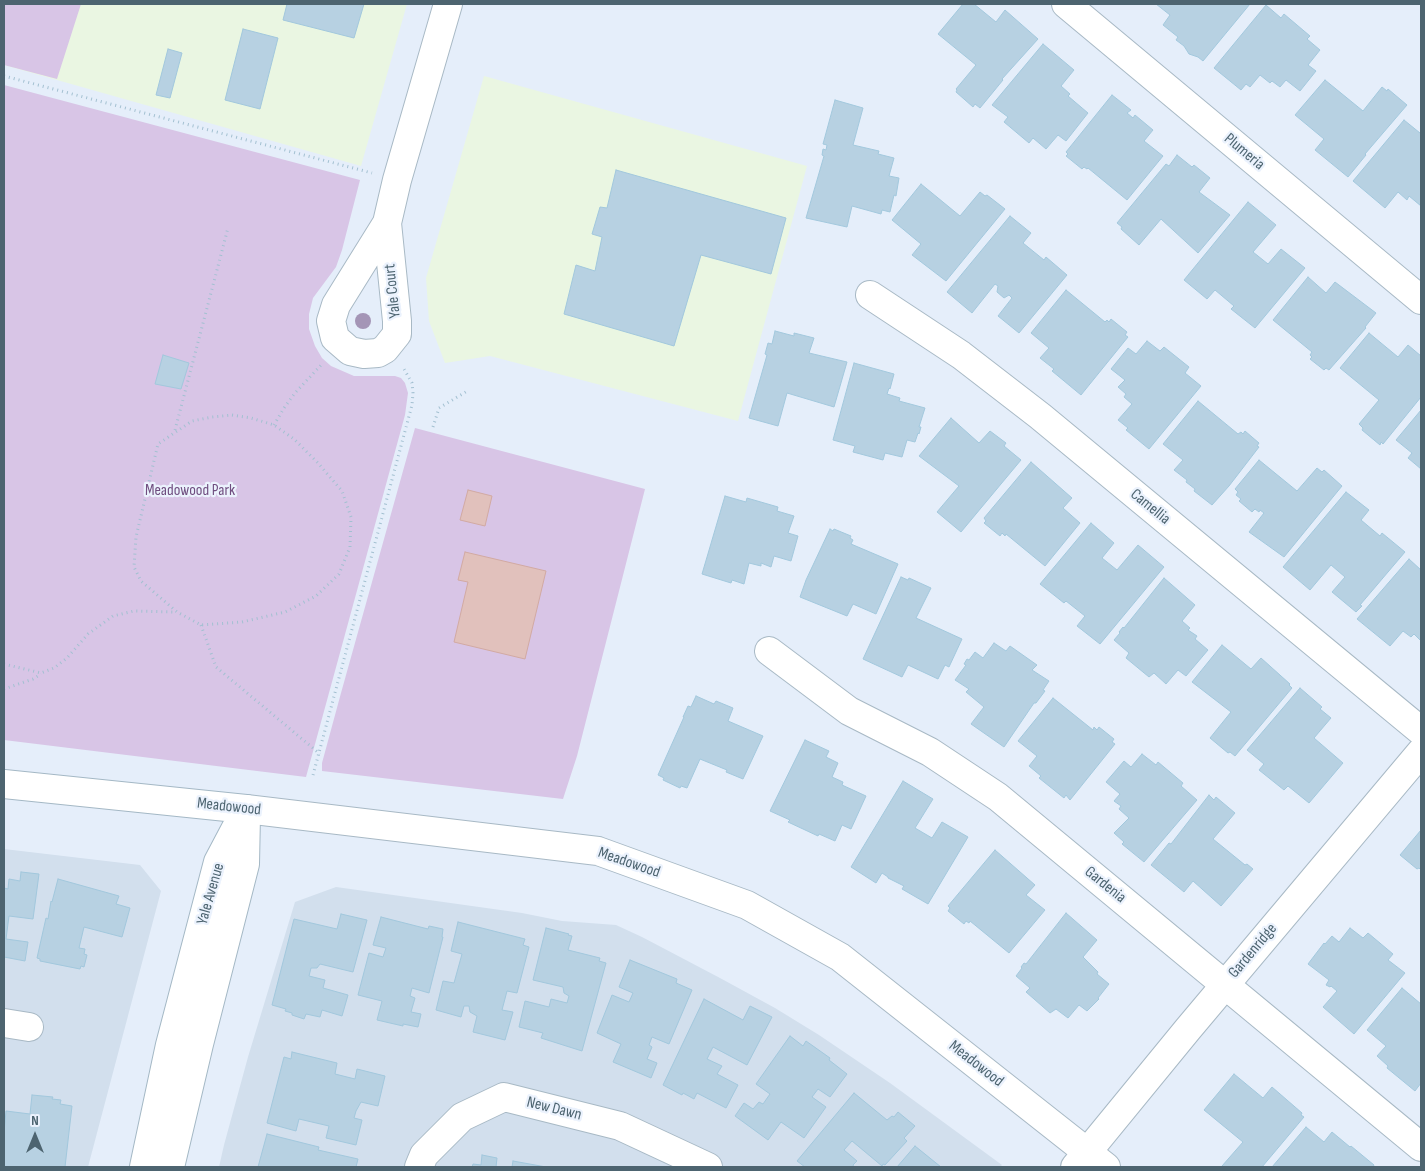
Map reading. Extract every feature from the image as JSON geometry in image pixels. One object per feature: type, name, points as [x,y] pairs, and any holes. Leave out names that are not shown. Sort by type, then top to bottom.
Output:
[{"type":"street","name":"Yale Court","points":[[341,344],[335,338],[331,321],[336,305],[386,223],[448,4]]},
{"type":"street","name":"Plumeria","points":[[1066,4],[1421,300]]},
{"type":"street","name":"Yale Court","points":[[385,349],[397,334],[386,223]]},
{"type":"street","name":"Camellia","points":[[870,295],[961,354],[1040,416],[1421,731]]},
{"type":"street","points":[[341,344],[350,351],[364,354],[378,353],[385,349]]},
{"type":"street","name":"Gardenia","points":[[769,651],[849,710],[930,752],[998,797],[1421,1147]]},
{"type":"street","name":"Gardenridge","points":[[1089,1162],[1225,984],[1421,752]]},
{"type":"street","name":"Meadowood","points":[[4,784],[246,809],[598,851],[748,905],[840,956],[1089,1162]]},
{"type":"street","name":"Yale Avenue","points":[[144,1167],[170,1045],[218,862],[246,809]]},
{"type":"street","name":"Yale Avenue","points":[[170,1167],[245,864],[246,809]]},
{"type":"street","name":"New Dawn","points":[[419,1167],[424,1155],[462,1117],[504,1097],[620,1126],[708,1167]]},
{"type":"path","points":[[4,76],[397,180]]},
{"type":"path","points":[[175,431],[228,228]]},
{"type":"path","points":[[274,425],[295,392],[341,344]]},
{"type":"path","points":[[314,776],[414,393],[412,383],[406,372],[385,349]]},
{"type":"path","points":[[433,427],[439,408],[469,390]]},
{"type":"path","points":[[232,416],[251,418],[274,425],[294,439],[342,492],[351,517],[350,547],[338,574],[316,596],[285,612],[242,622],[201,625],[176,612],[141,581],[134,566],[136,536],[158,444],[192,421],[212,417],[232,416]]},
{"type":"path","points":[[4,689],[33,679],[41,673],[54,668],[67,658],[88,634],[113,616],[134,611],[176,612]]},
{"type":"path","points":[[201,625],[216,667],[320,754]]},
{"type":"path","points":[[4,664],[41,673]]},
{"type":"shaded area","points":[[4,4],[407,4],[361,166],[4,65]]},
{"type":"shaded area","points":[[484,76],[807,166],[738,421],[490,356],[445,363],[429,321],[426,278]]},
{"type":"shaded area","points":[[468,490],[492,496],[485,526],[460,520]]},
{"type":"shaded area","points":[[465,552],[546,571],[525,659],[454,642],[468,582],[458,580]]},
{"type":"shaded area","points":[[4,849],[140,865],[161,891],[88,1167],[4,1167]]},
{"type":"shaded area","points":[[336,887],[522,913],[562,921],[616,925],[720,978],[819,1035],[890,1083],[1002,1165],[1000,1167],[219,1167],[248,1057],[295,902]]},
{"type":"green space","points":[[4,4],[81,4],[57,79],[4,65]]},
{"type":"green space","name":"Meadowood Park","points":[[4,85],[360,180],[336,267],[313,298],[309,314],[309,329],[322,358],[331,366],[354,376],[395,376],[401,378],[405,383],[408,393],[405,415],[306,777],[4,740]]},
{"type":"green space","points":[[415,428],[645,489],[577,756],[563,799],[322,771],[322,763]]},
{"type":"building","points":[[287,4],[364,4],[354,38],[283,20]]},
{"type":"building","points":[[963,4],[974,4],[996,22],[1005,10],[1038,39],[1002,79],[980,108],[975,104],[973,107],[956,92],[956,89],[976,65],[938,34]]},
{"type":"building","points":[[1156,4],[1250,4],[1203,61],[1189,54],[1184,46],[1176,40],[1178,37],[1163,25],[1170,15]]},
{"type":"building","points":[[1266,5],[1281,18],[1284,14],[1310,36],[1307,39],[1320,50],[1308,65],[1316,71],[1300,91],[1286,80],[1280,87],[1272,81],[1270,83],[1260,75],[1250,87],[1246,84],[1241,90],[1214,68]]},
{"type":"building","points":[[243,29],[278,38],[260,109],[225,100]]},
{"type":"building","points":[[1043,44],[1074,70],[1061,86],[1070,94],[1068,96],[1088,113],[1066,141],[1058,135],[1046,149],[1033,138],[1029,143],[1004,122],[1008,117],[992,105]]},
{"type":"building","points":[[168,49],[182,53],[170,98],[156,95]]},
{"type":"building","points":[[1325,80],[1363,111],[1382,87],[1387,91],[1388,89],[1407,105],[1348,177],[1315,150],[1324,139],[1295,115]]},
{"type":"building","points":[[1112,95],[1131,110],[1127,113],[1133,118],[1135,115],[1153,130],[1144,141],[1163,156],[1127,200],[1088,168],[1084,167],[1082,169],[1066,156],[1068,154],[1066,152]]},
{"type":"building","points":[[835,100],[863,108],[853,145],[879,151],[878,154],[894,158],[889,176],[899,178],[896,196],[894,195],[890,212],[882,210],[881,214],[852,206],[847,227],[806,218],[824,156],[822,155],[823,149],[826,150],[827,145],[823,144]]},
{"type":"building","points":[[1404,120],[1421,132],[1421,206],[1409,196],[1407,200],[1398,192],[1385,208],[1353,181]]},
{"type":"building","points":[[1177,155],[1192,167],[1194,165],[1210,178],[1199,192],[1230,215],[1198,253],[1161,219],[1139,245],[1117,223],[1166,164],[1169,166]]},
{"type":"building","points":[[616,170],[786,218],[771,274],[701,255],[674,346],[564,314],[576,265],[595,271],[602,237],[592,234],[600,207],[607,208]]},
{"type":"building","points":[[921,184],[960,216],[980,192],[1005,209],[946,281],[912,255],[921,244],[892,220]]},
{"type":"building","points":[[1248,202],[1276,225],[1253,252],[1268,264],[1281,249],[1305,268],[1255,328],[1231,309],[1234,306],[1215,290],[1207,299],[1184,280]]},
{"type":"building","points":[[1010,216],[1031,233],[1023,243],[1044,260],[1046,257],[1067,275],[1019,333],[998,316],[1012,298],[1009,295],[1004,298],[997,292],[998,286],[995,284],[972,313],[947,292]]},
{"type":"building","points":[[1308,277],[1326,293],[1335,282],[1376,313],[1366,328],[1329,370],[1326,368],[1324,370],[1310,359],[1312,352],[1273,320]]},
{"type":"building","points":[[1066,290],[1105,322],[1107,320],[1109,322],[1111,319],[1127,332],[1125,335],[1128,337],[1081,395],[1052,371],[1054,369],[1040,358],[1049,348],[1031,333]]},
{"type":"building","points":[[775,331],[794,336],[794,333],[814,338],[809,353],[847,362],[834,407],[787,393],[778,426],[749,418],[767,355],[765,354],[768,343],[772,344]]},
{"type":"building","points":[[1369,333],[1398,357],[1408,345],[1421,356],[1421,397],[1383,444],[1381,442],[1380,445],[1362,430],[1363,428],[1359,424],[1379,400],[1340,368]]},
{"type":"building","points":[[1147,341],[1160,351],[1164,347],[1189,367],[1185,373],[1201,386],[1149,449],[1126,430],[1128,428],[1118,420],[1132,404],[1124,397],[1126,394],[1118,387],[1125,380],[1111,369],[1128,348],[1136,354]]},
{"type":"building","points":[[163,355],[189,363],[181,389],[155,384]]},
{"type":"building","points":[[854,363],[894,374],[887,394],[900,398],[899,401],[925,408],[919,427],[921,427],[919,434],[915,442],[907,440],[902,457],[885,453],[883,460],[853,452],[855,446],[833,440]]},
{"type":"building","points":[[1198,401],[1238,434],[1241,432],[1243,434],[1245,431],[1259,443],[1257,446],[1259,447],[1212,505],[1194,491],[1195,489],[1186,482],[1187,480],[1174,470],[1183,460],[1163,444]]},
{"type":"building","points":[[1421,410],[1421,469],[1408,458],[1412,453],[1396,440]]},
{"type":"building","points":[[951,418],[979,443],[990,431],[1006,443],[1004,446],[1021,460],[961,532],[937,512],[959,486],[919,456]]},
{"type":"building","points":[[1259,460],[1297,491],[1317,468],[1322,472],[1324,470],[1342,486],[1284,557],[1249,532],[1264,513],[1255,509],[1252,512],[1239,501],[1241,499],[1236,495],[1238,492],[1235,489]]},
{"type":"building","points":[[1031,462],[1072,498],[1063,508],[1080,523],[1045,566],[1006,534],[1005,536],[1002,533],[1000,536],[984,523],[986,521],[984,518]]},
{"type":"building","points":[[1346,492],[1369,510],[1361,520],[1380,536],[1382,533],[1405,552],[1356,612],[1332,592],[1345,577],[1331,565],[1310,590],[1283,567]]},
{"type":"building","points":[[725,496],[746,502],[747,498],[778,507],[777,511],[794,516],[788,533],[798,536],[791,561],[774,556],[771,567],[761,563],[761,566],[749,563],[744,584],[732,580],[731,583],[702,574]]},
{"type":"building","points":[[1091,523],[1114,543],[1102,558],[1117,570],[1138,545],[1164,567],[1100,644],[1077,626],[1085,616],[1066,601],[1064,603],[1040,584]]},
{"type":"building","points":[[830,529],[851,536],[850,538],[853,540],[851,544],[898,564],[876,614],[853,604],[847,616],[800,597]]},
{"type":"building","points":[[1409,559],[1421,570],[1421,641],[1414,634],[1411,637],[1403,631],[1390,646],[1357,619]]},
{"type":"building","points":[[901,577],[908,580],[909,578],[931,588],[916,618],[962,639],[949,667],[945,665],[938,679],[908,665],[902,677],[863,659]]},
{"type":"building","points":[[1164,578],[1195,605],[1182,621],[1190,628],[1188,630],[1197,636],[1195,639],[1208,650],[1186,676],[1178,670],[1166,684],[1154,673],[1149,677],[1126,658],[1129,653],[1114,640]]},
{"type":"building","points":[[994,643],[1006,651],[1010,646],[1037,665],[1032,670],[1049,681],[1043,690],[1045,691],[1034,703],[1004,747],[971,724],[984,707],[966,692],[969,689],[955,680],[966,665],[964,664],[967,659],[969,660],[975,652],[983,658]]},
{"type":"building","points":[[1222,645],[1251,669],[1261,658],[1292,688],[1235,756],[1230,752],[1228,753],[1210,738],[1231,712],[1192,682]]},
{"type":"building","points":[[1300,688],[1322,707],[1320,709],[1331,718],[1314,738],[1343,763],[1309,803],[1288,786],[1284,790],[1259,770],[1264,764],[1247,750]]},
{"type":"building","points":[[696,696],[714,704],[716,701],[733,708],[728,721],[763,736],[743,779],[700,759],[687,788],[681,786],[680,788],[663,780],[664,778],[658,775],[688,706],[691,707]]},
{"type":"building","points":[[1053,698],[1093,730],[1094,727],[1097,730],[1099,727],[1114,739],[1112,742],[1115,744],[1070,800],[1066,795],[1064,798],[1039,778],[1041,776],[1029,766],[1037,756],[1018,741]]},
{"type":"building","points":[[805,740],[829,751],[826,757],[838,763],[832,777],[843,782],[842,785],[866,796],[851,829],[842,825],[835,841],[819,834],[818,836],[770,811]]},
{"type":"building","points":[[1142,754],[1156,765],[1158,762],[1183,783],[1181,786],[1197,800],[1144,862],[1122,844],[1124,842],[1114,833],[1129,818],[1119,809],[1121,806],[1114,801],[1120,794],[1106,782],[1124,761],[1131,767]]},
{"type":"building","points":[[903,781],[933,799],[915,828],[932,838],[942,822],[968,837],[928,904],[902,889],[904,886],[882,873],[876,883],[851,867]]},
{"type":"building","points":[[1209,795],[1214,800],[1216,797],[1235,813],[1213,839],[1245,865],[1247,864],[1253,869],[1221,906],[1193,881],[1184,892],[1151,865],[1169,843],[1171,844]]},
{"type":"building","points":[[1421,830],[1421,870],[1417,869],[1400,855]]},
{"type":"building","points":[[995,850],[1035,885],[1026,895],[1045,910],[1009,953],[970,921],[969,923],[966,921],[964,924],[948,911],[950,908],[948,906]]},
{"type":"building","points":[[21,872],[39,874],[33,919],[9,916],[6,939],[28,942],[25,961],[4,957],[4,888],[8,889],[9,879],[20,881]]},
{"type":"building","points":[[58,879],[119,896],[116,904],[130,908],[122,937],[84,927],[79,948],[85,949],[84,954],[87,955],[84,967],[81,966],[80,969],[40,961],[37,958],[46,918],[48,919]]},
{"type":"building","points":[[1066,913],[1097,940],[1083,957],[1098,972],[1097,974],[1109,984],[1099,999],[1087,1011],[1079,1005],[1068,1018],[1056,1009],[1050,1013],[1026,992],[1030,988],[1016,976],[1024,963],[1026,964]]},
{"type":"building","points":[[341,914],[367,920],[353,972],[320,964],[317,968],[311,968],[309,976],[325,980],[323,988],[348,995],[342,1016],[322,1010],[320,1017],[306,1014],[304,1019],[292,1015],[292,1013],[285,1011],[286,1009],[272,1005],[294,919],[337,929]]},
{"type":"building","points":[[381,917],[428,929],[429,926],[443,929],[443,937],[429,993],[412,988],[410,996],[415,998],[411,1012],[421,1014],[418,1027],[403,1024],[403,1026],[377,1020],[382,1001],[358,995],[369,953],[383,957],[386,948],[373,945]]},
{"type":"building","points":[[458,922],[525,939],[523,945],[529,947],[517,993],[507,991],[502,1010],[513,1012],[505,1040],[473,1032],[477,1016],[470,1012],[469,1006],[464,1006],[461,1017],[436,1010],[443,981],[454,983],[462,954],[451,951]]},
{"type":"building","points":[[546,928],[572,936],[568,950],[600,958],[599,961],[606,963],[582,1051],[541,1038],[543,1033],[519,1027],[525,1001],[549,1007],[551,999],[567,1003],[569,996],[564,993],[563,987],[533,980]]},
{"type":"building","points":[[1350,928],[1363,938],[1368,933],[1393,954],[1388,960],[1405,973],[1354,1034],[1323,1007],[1337,991],[1331,986],[1326,985],[1329,980],[1308,964],[1324,943],[1332,936],[1339,942]]},
{"type":"building","points":[[630,960],[677,979],[676,983],[692,990],[669,1044],[652,1037],[649,1045],[652,1047],[647,1059],[657,1063],[651,1078],[613,1062],[621,1044],[597,1033],[612,995],[629,1002],[633,993],[619,987]]},
{"type":"building","points":[[1402,988],[1421,1004],[1421,1083],[1415,1091],[1387,1068],[1388,1066],[1377,1056],[1386,1046],[1367,1030]]},
{"type":"building","points":[[704,999],[743,1020],[750,1006],[772,1017],[747,1065],[713,1047],[707,1059],[722,1066],[717,1074],[738,1085],[726,1108],[697,1093],[694,1099],[663,1085]]},
{"type":"building","points":[[790,1036],[803,1046],[806,1041],[830,1058],[829,1060],[847,1074],[830,1097],[818,1089],[812,1097],[826,1107],[804,1138],[781,1122],[768,1140],[735,1116],[744,1103],[753,1109],[759,1102],[763,1104],[770,1094],[756,1084]]},
{"type":"building","points":[[292,1052],[337,1063],[335,1074],[355,1079],[357,1069],[385,1076],[378,1106],[361,1102],[356,1111],[354,1118],[362,1120],[356,1145],[326,1138],[329,1126],[299,1119],[296,1131],[267,1123],[284,1057],[291,1059]]},
{"type":"building","points":[[1234,1074],[1263,1098],[1272,1087],[1302,1113],[1301,1115],[1304,1117],[1262,1167],[1222,1166],[1243,1142],[1204,1110]]},
{"type":"building","points":[[854,1093],[887,1120],[892,1116],[894,1117],[898,1112],[915,1126],[904,1138],[907,1141],[882,1166],[852,1141],[844,1150],[857,1161],[853,1165],[854,1167],[805,1167],[797,1161]]},
{"type":"building","points":[[32,1095],[53,1097],[52,1099],[61,1100],[60,1104],[72,1106],[65,1167],[4,1167],[6,1111],[30,1114]]},
{"type":"building","points":[[1306,1127],[1324,1142],[1332,1132],[1374,1165],[1373,1167],[1272,1167]]},
{"type":"building","points":[[267,1134],[319,1147],[318,1150],[358,1159],[356,1167],[258,1167]]},
{"type":"building","points":[[915,1146],[941,1167],[897,1167]]},
{"type":"building","points":[[482,1155],[497,1158],[496,1167],[472,1167],[473,1164],[481,1165]]},
{"type":"building","points":[[513,1161],[546,1167],[512,1167]]}]
